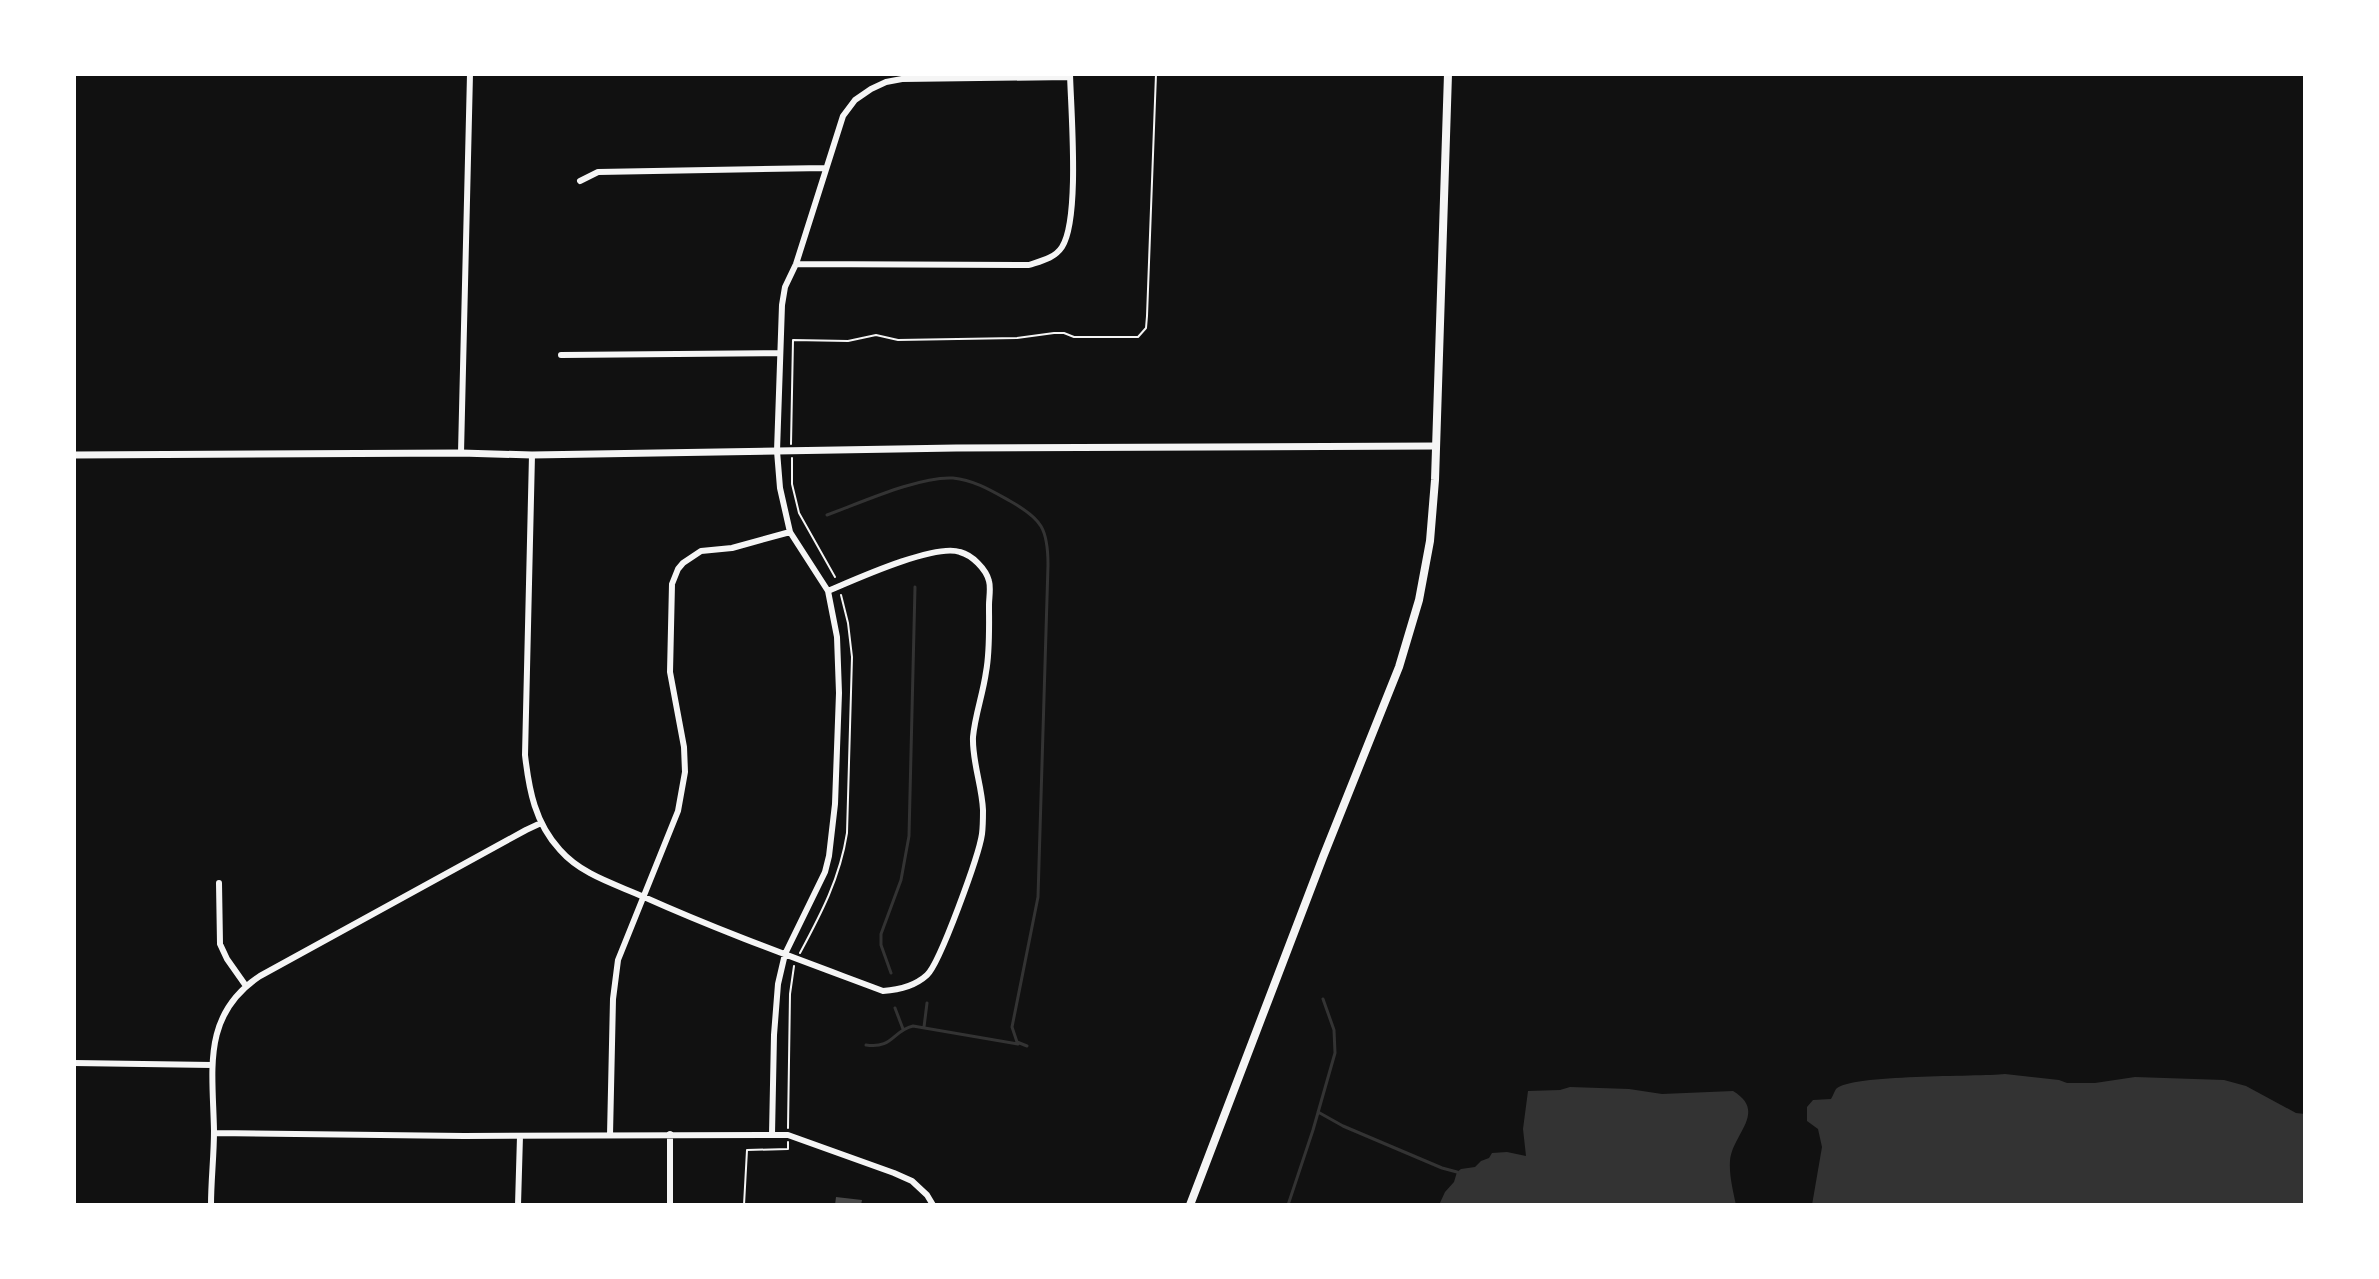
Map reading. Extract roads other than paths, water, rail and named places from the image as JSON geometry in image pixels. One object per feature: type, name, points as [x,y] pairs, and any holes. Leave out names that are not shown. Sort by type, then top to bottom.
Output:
[{"type":"main road","points":[[1190,1205],[1399,667],[1419,600],[1430,541],[1436,446],[1448,74]]},
{"type":"street","points":[[461,453],[470,74]]},
{"type":"street","points":[[772,1134],[778,984],[785,954],[825,872],[833,834],[839,693],[837,637],[828,591],[790,532],[780,488],[777,451],[779,353],[785,287],[796,264],[843,116],[855,100],[886,82],[902,79],[1070,75],[1072,206],[1061,249],[1047,260],[1029,265],[796,264]]},
{"type":"street","points":[[580,181],[598,172],[825,168]]},
{"type":"street","points":[[561,355],[779,353]]},
{"type":"street","points":[[74,455],[532,455],[1436,446]]},
{"type":"street","points":[[532,455],[525,755],[530,791],[541,823],[560,850],[583,871],[716,929],[883,991],[897,990],[929,974],[941,954],[982,834],[983,809],[973,741],[987,671],[989,580],[975,559],[962,552],[948,550],[929,553],[828,591]]},
{"type":"street","points":[[610,1135],[614,978],[621,950],[678,811],[685,772],[684,747],[670,672],[674,576],[689,557],[701,551],[732,548],[790,532]]},
{"type":"street","points":[[211,1205],[214,1133],[212,1065],[217,1029],[231,1002],[246,986],[541,823]]},
{"type":"street","points":[[219,883],[220,944],[246,986]]},
{"type":"street","points":[[74,1063],[212,1065]]},
{"type":"street","points":[[214,1133],[788,1135],[912,1181],[933,1205]]},
{"type":"street","points":[[670,1134],[670,1205]]},
{"type":"street","points":[[518,1205],[520,1136]]},
{"type":"waterway","points":[[827,515],[924,481],[953,478],[983,486],[1021,507],[1041,526],[1047,542],[1048,565],[1038,897],[1012,1027],[1017,1042],[1027,1046]]},
{"type":"waterway","points":[[891,973],[881,945],[881,934],[901,880],[909,836],[915,587]]},
{"type":"waterway","points":[[1288,1205],[1335,1053],[1334,1030],[1323,999]]},
{"type":"waterway","points":[[924,1027],[927,1003]]},
{"type":"waterway","points":[[895,1008],[903,1029]]},
{"type":"waterway","points":[[866,1045],[887,1042],[913,1026],[1018,1044]]},
{"type":"waterway","points":[[1318,1112],[1343,1126],[1457,1172]]}]
